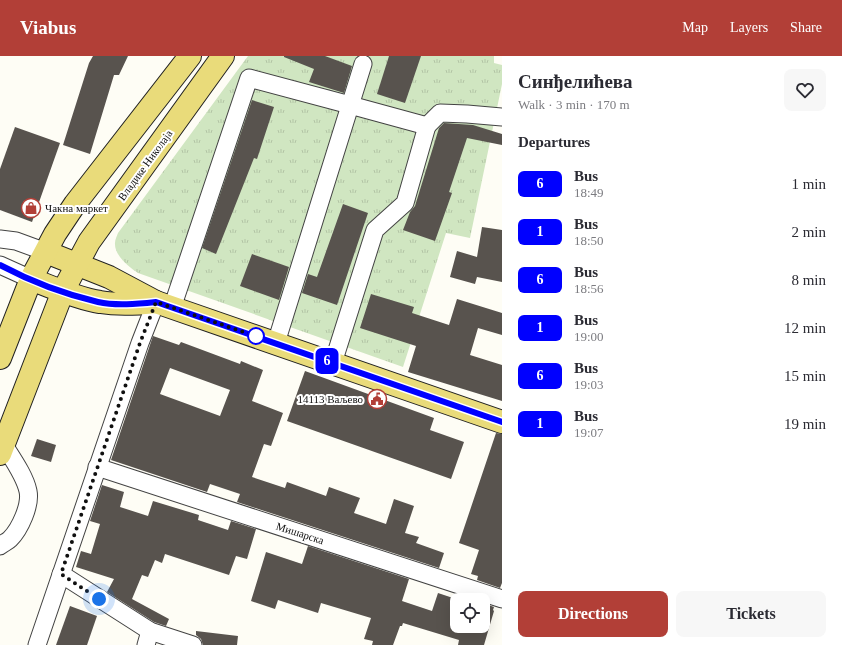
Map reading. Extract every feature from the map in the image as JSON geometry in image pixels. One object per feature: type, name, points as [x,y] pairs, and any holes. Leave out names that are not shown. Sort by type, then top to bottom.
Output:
[{"type":"main road","points":[[0,358],[31,279],[55,234],[75,204],[190,56]]},
{"type":"main road","name":"Владике Николаја","points":[[2,449],[63,291],[89,242],[223,56]]},
{"type":"main road","points":[[46,252],[108,277],[164,305],[502,422]]},
{"type":"main road","points":[[31,279],[98,302],[164,305]]},
{"type":"street","points":[[276,343],[362,64]]},
{"type":"street","points":[[37,645],[140,343],[164,305],[248,78],[350,104],[427,126]]},
{"type":"street","points":[[333,363],[375,230],[405,203],[427,126],[440,113],[502,117]]},
{"type":"street","points":[[0,240],[16,242],[46,252]]},
{"type":"street","points":[[0,265],[31,279]]},
{"type":"street","points":[[0,546],[9,540],[18,530],[29,501],[28,490],[23,478],[2,449]]},
{"type":"street","name":"Мишарска","points":[[97,467],[502,599]]},
{"type":"street","points":[[61,574],[148,638],[192,645]]},
{"type":"green space","points":[[248,56],[494,56],[494,63],[502,65],[502,84],[470,238],[446,233],[403,367],[138,273],[119,256],[117,252],[115,243],[118,233]]},
{"type":"building","points":[[93,56],[128,56],[119,75],[114,75],[90,154],[63,145],[89,63]]},
{"type":"building","points":[[284,56],[325,56],[352,66],[344,93],[309,82],[314,69]]},
{"type":"building","points":[[389,56],[421,56],[405,103],[377,94]]},
{"type":"building","points":[[252,100],[274,107],[257,159],[254,158],[216,254],[202,248]]},
{"type":"building","points":[[444,123],[473,125],[502,134],[502,145],[467,138],[449,192],[452,193],[435,241],[403,230],[410,212],[415,206],[439,128]]},
{"type":"building","points":[[15,127],[60,143],[32,222],[0,210],[0,169]]},
{"type":"building","points":[[343,204],[368,213],[337,305],[302,293],[308,274],[317,277]]},
{"type":"building","points":[[482,227],[502,230],[502,282],[477,277],[475,284],[450,277],[457,251],[477,257]]},
{"type":"building","points":[[252,254],[289,267],[279,300],[240,286]]},
{"type":"building","points":[[371,294],[414,307],[412,313],[449,325],[457,299],[502,313],[502,335],[478,328],[470,355],[502,365],[502,401],[408,372],[416,346],[360,328]]},
{"type":"building","points":[[153,336],[179,345],[181,342],[240,364],[241,361],[263,370],[252,401],[283,413],[271,446],[264,444],[252,477],[285,488],[287,482],[326,496],[329,487],[360,498],[354,513],[386,524],[394,499],[414,506],[405,533],[419,537],[416,543],[444,553],[439,568],[237,502],[240,494],[210,484],[207,492],[111,460]],"holes":[[[170,368],[230,390],[220,416],[160,394]]]},
{"type":"building","points":[[305,371],[434,418],[430,430],[464,442],[451,479],[287,421]]},
{"type":"building","points":[[496,433],[502,434],[502,583],[500,588],[477,580],[478,576],[471,574],[479,550],[459,543]]},
{"type":"building","points":[[37,439],[56,445],[51,462],[31,456]]},
{"type":"building","points":[[102,485],[124,492],[120,507],[148,516],[153,501],[199,515],[198,520],[228,530],[231,521],[256,529],[247,559],[236,556],[229,575],[165,554],[162,563],[155,560],[148,577],[142,575],[132,599],[169,619],[166,626],[154,622],[107,592],[114,579],[76,567],[81,551],[91,554],[100,524],[90,521]]},
{"type":"building","points":[[308,546],[409,579],[402,601],[432,611],[438,593],[450,597],[450,633],[488,633],[484,645],[458,645],[459,640],[403,623],[402,626],[400,626],[393,645],[372,645],[373,641],[364,639],[371,618],[321,603],[318,613],[278,600],[275,609],[251,601],[266,552],[302,564]]},
{"type":"building","points":[[70,606],[97,616],[87,645],[56,645]]},
{"type":"building","points":[[490,606],[494,607],[490,625]]},
{"type":"building","points":[[196,631],[238,636],[237,645],[203,645],[201,639],[196,635]]},
{"type":"bus line","name":"6","points":[[0,265],[31,279],[98,302],[136,304],[156,302],[502,422]]},
{"type":"place","name":"Чакна маркет","points":[[31,208]]},
{"type":"place","name":"14113 Ваљево","points":[[377,399]]},
{"type":"route","points":[[99,599],[61,574],[140,343],[156,302],[261,338],[256,336]]}]
